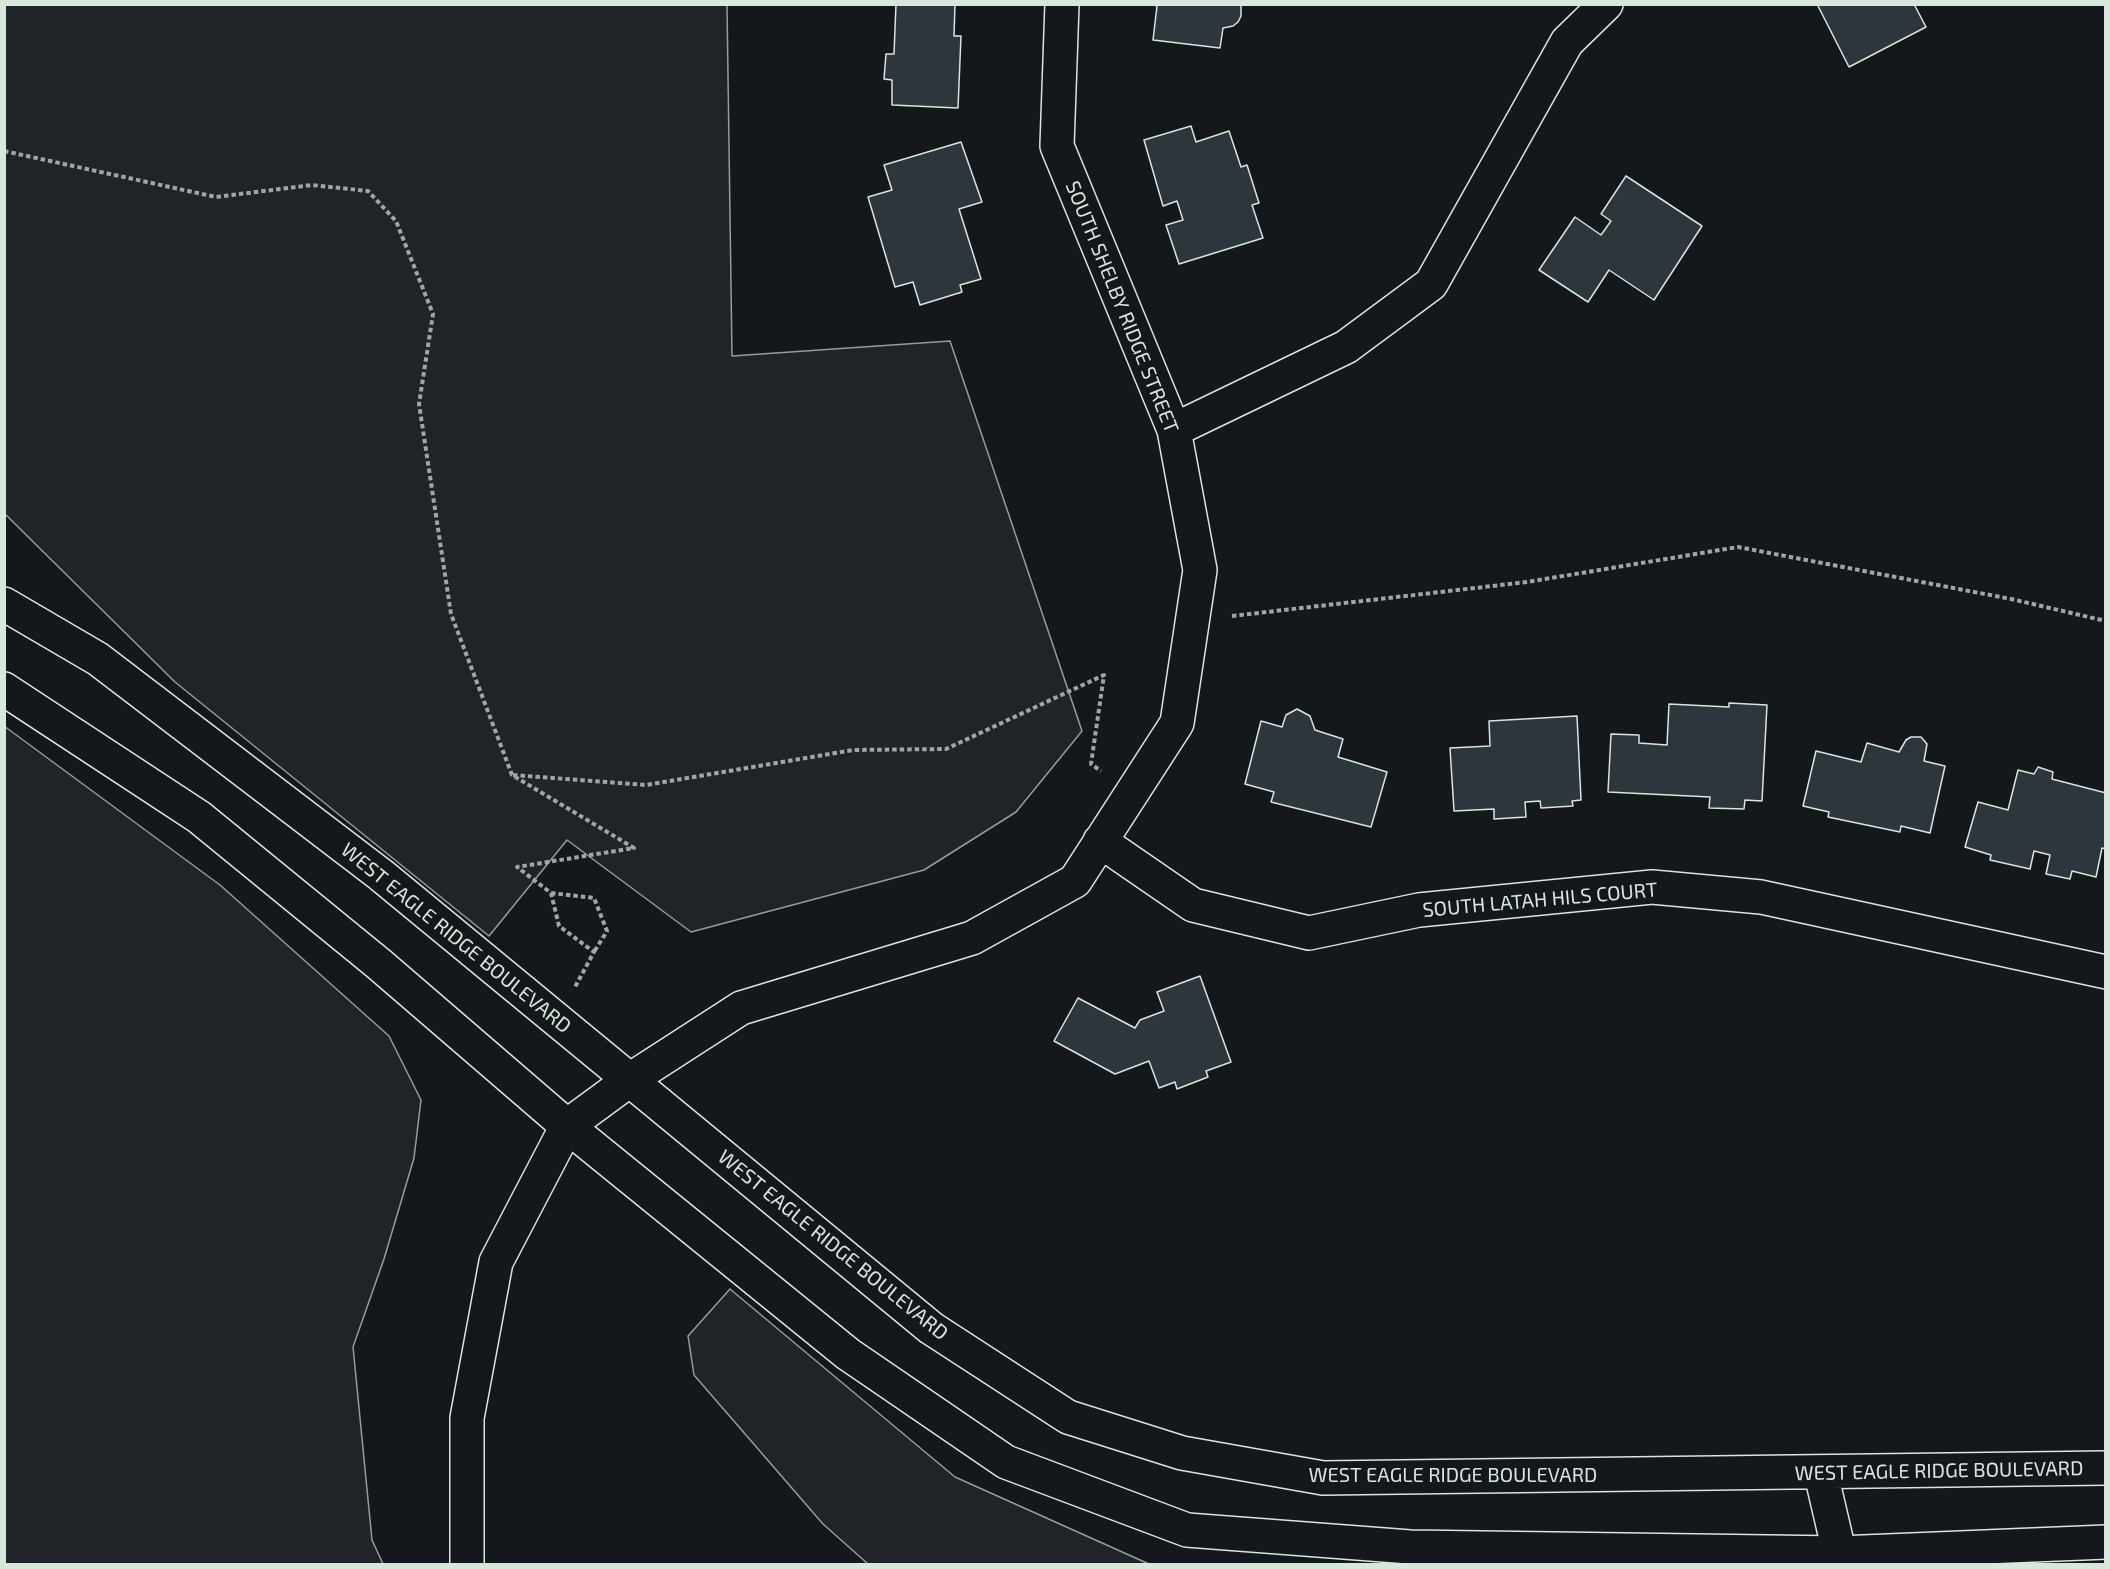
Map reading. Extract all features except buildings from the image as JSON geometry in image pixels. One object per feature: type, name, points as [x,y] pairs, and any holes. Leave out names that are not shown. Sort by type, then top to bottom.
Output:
[{"type":"street","name":"SOUTH SHELBY RIDGE STREET","points":[[467,1564],[467,1418],[496,1262],[567,1126],[631,1079],[741,1008],[972,938],[1075,881],[1177,723],[1200,570],[1174,430],[1057,146],[1062,4]]},
{"type":"street","points":[[1174,430],[1346,347],[1431,284],[1567,42],[1606,4]]},
{"type":"street","name":"WEST EAGLE RIDGE BOULEVARD","points":[[4,604],[98,659],[381,875],[931,1328],[1068,1417],[1182,1453],[1323,1478],[1821,1474],[2106,1468]]},
{"type":"street","points":[[4,690],[199,817],[379,964],[567,1126],[848,1353],[1006,1462],[1187,1530],[1410,1547],[1840,1559],[2106,1542]]},
{"type":"street","name":"SOUTH LATAH HILS COURT","points":[[1100,841],[1193,905],[1309,933],[1419,910],[1652,887],[1761,897],[2106,972]]},
{"type":"street","points":[[1821,1474],[1840,1559]]},
{"type":"path","points":[[4,151],[216,198],[312,185],[368,191],[396,221],[433,314],[419,404],[451,615],[512,775],[634,848],[517,867],[551,894],[594,898],[607,931],[556,1019]]},
{"type":"path","points":[[1192,620],[1527,582],[1738,547],[2011,598],[2106,621]]},
{"type":"path","points":[[512,775],[646,784],[853,750],[946,749],[1104,675],[1091,764],[1130,796]]},
{"type":"path","points":[[551,894],[559,926],[594,952]]},
{"type":"shaded area","points":[[4,5],[727,5],[732,356],[950,341],[1082,731],[1016,812],[924,870],[691,932],[567,840],[489,936],[175,682],[5,514]]},
{"type":"shaded area","points":[[4,726],[220,885],[389,1036],[421,1100],[414,1158],[384,1259],[353,1347],[372,1540],[383,1564],[5,1564]]},
{"type":"shaded area","points":[[730,1289],[955,1477],[1149,1564],[868,1564],[823,1524],[694,1375],[688,1336]]}]
